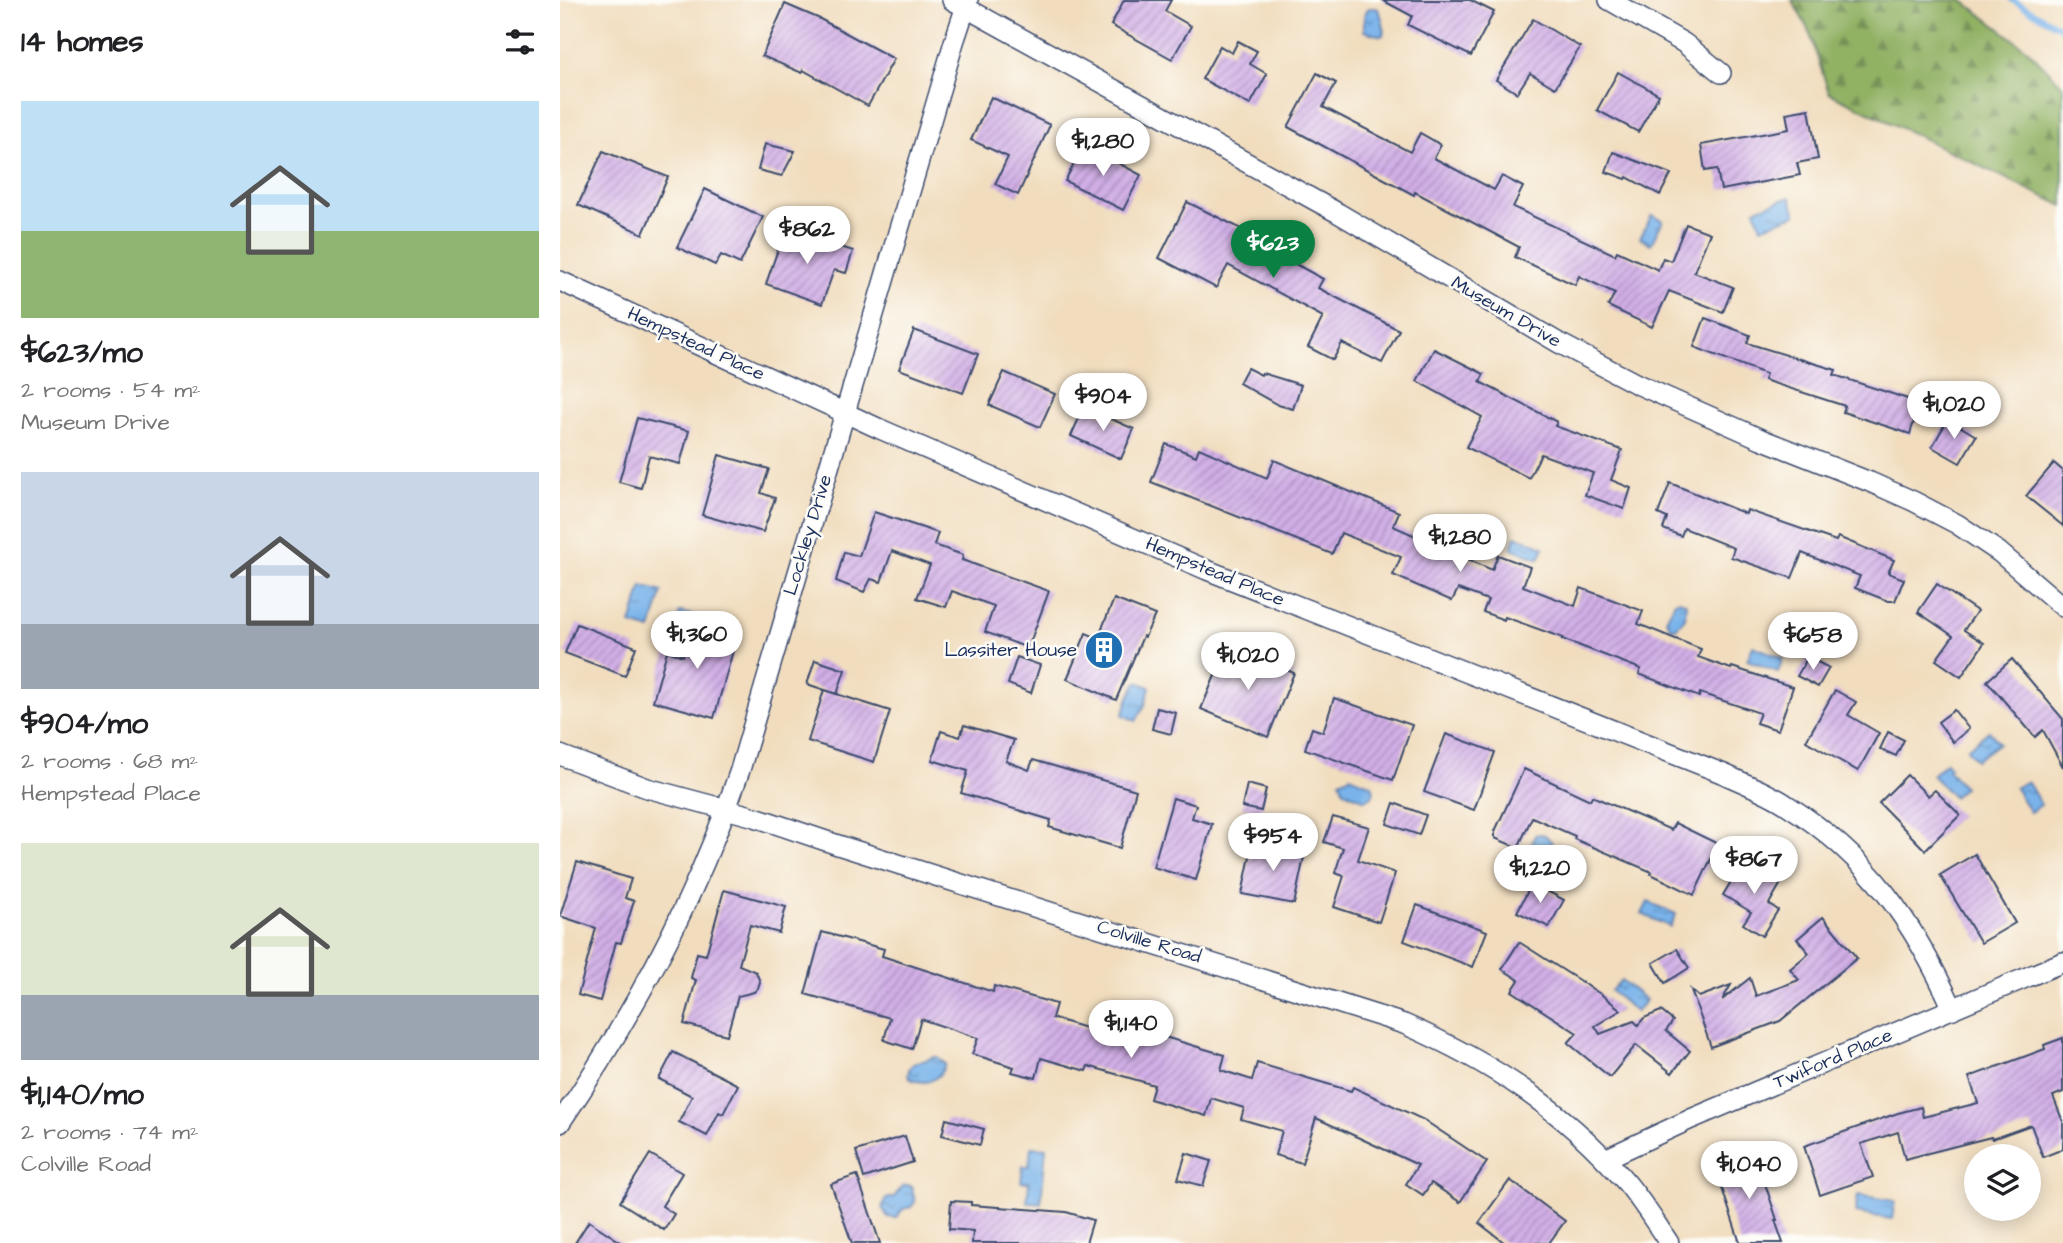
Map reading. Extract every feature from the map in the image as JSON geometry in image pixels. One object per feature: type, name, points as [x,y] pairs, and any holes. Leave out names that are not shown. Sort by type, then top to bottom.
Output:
[{"type":"street","points":[[1609,0],[1684,43],[1721,74]]},
{"type":"street","name":"Lockley Drive","points":[[560,1123],[586,1085],[670,938],[727,809],[950,56],[962,2]]},
{"type":"street","name":"Museum Drive","points":[[962,2],[1338,213],[1552,340],[1630,381],[1751,435],[1870,482],[1947,519],[1999,552],[2063,607]]},
{"type":"street","name":"Hempstead Place","points":[[560,281],[845,413],[1206,570],[1724,774],[1785,803],[1837,841],[1887,895],[1932,962],[1953,1009]]},
{"type":"street","name":"Colville Road","points":[[560,755],[647,788],[727,809],[1404,1024],[1496,1070],[1530,1092],[1577,1131],[1605,1159],[1627,1183],[1670,1243]]},
{"type":"street","name":"Twiford Place","points":[[1605,1159],[1690,1119],[2063,962]]},
{"type":"green space","points":[[1792,0],[1962,0],[2028,50],[2063,86],[2063,206],[1829,93],[1809,31]]},
{"type":"water","points":[[1369,8],[1377,8],[1380,13],[1385,31],[1382,36],[1364,31],[1364,15]]},
{"type":"water","points":[[1790,197],[1796,215],[1761,227],[1755,209]]},
{"type":"water","points":[[1652,215],[1663,221],[1651,244],[1640,238]]},
{"type":"water","points":[[1516,536],[1544,547],[1539,559],[1511,548]]},
{"type":"water","points":[[642,586],[662,592],[651,630],[631,624]]},
{"type":"water","points":[[1680,600],[1686,603],[1685,618],[1676,628],[1671,628],[1666,619],[1675,602]]},
{"type":"water","points":[[680,612],[693,615],[683,648],[671,645]]},
{"type":"water","points":[[1753,646],[1783,658],[1778,672],[1747,660]]},
{"type":"water","points":[[1137,682],[1150,687],[1145,705],[1136,721],[1123,715]]},
{"type":"water","points":[[1989,731],[1999,743],[1976,760],[1967,749]]},
{"type":"water","points":[[1946,762],[1950,767],[1948,770],[1964,787],[1953,797],[1932,775]]},
{"type":"water","points":[[1350,776],[1372,785],[1372,796],[1365,800],[1344,791],[1340,781]]},
{"type":"water","points":[[2027,781],[2041,805],[2030,812],[2015,788]]},
{"type":"water","points":[[1541,834],[1552,842],[1544,862],[1537,862],[1528,855],[1535,835]]},
{"type":"water","points":[[1648,902],[1676,914],[1670,927],[1642,914]]},
{"type":"water","points":[[1621,980],[1646,1000],[1636,1012],[1611,991]]},
{"type":"water","points":[[938,1057],[945,1064],[940,1074],[927,1082],[911,1079],[908,1075],[911,1066]]},
{"type":"water","points":[[1779,1144],[1786,1160],[1770,1166],[1764,1151]]},
{"type":"water","points":[[1031,1147],[1046,1148],[1041,1203],[1027,1202],[1029,1182],[1021,1182],[1023,1166],[1029,1166]]},
{"type":"water","points":[[903,1186],[912,1187],[915,1202],[911,1207],[903,1209],[896,1218],[888,1217],[882,1208],[886,1199],[894,1197]]},
{"type":"water","points":[[1858,1195],[1895,1201],[1892,1219],[1855,1213]]},
{"type":"building","points":[[1124,0],[1171,0],[1165,11],[1191,26],[1172,59],[1111,25]]},
{"type":"building","points":[[1382,0],[1470,0],[1494,12],[1471,56],[1408,25],[1412,16]]},
{"type":"building","points":[[785,4],[820,19],[894,59],[868,106],[803,70],[802,73],[762,56]]},
{"type":"building","points":[[1533,19],[1580,47],[1555,88],[1530,73],[1517,93],[1496,80]]},
{"type":"building","points":[[1238,41],[1257,51],[1250,64],[1267,74],[1250,105],[1202,79],[1220,46],[1232,53]]},
{"type":"building","points":[[1618,72],[1659,95],[1638,132],[1597,110]]},
{"type":"building","points":[[1317,73],[1336,83],[1323,107],[1410,152],[1420,133],[1441,145],[1434,158],[1494,190],[1502,176],[1523,187],[1513,207],[1615,255],[1617,251],[1658,270],[1663,258],[1671,261],[1686,224],[1710,233],[1694,272],[1733,287],[1723,312],[1669,291],[1652,327],[1608,306],[1615,293],[1579,276],[1575,285],[1515,257],[1519,247],[1415,192],[1414,195],[1288,127]]},
{"type":"building","points":[[991,97],[1050,125],[1018,195],[995,184],[1008,157],[971,140]]},
{"type":"building","points":[[1809,109],[1818,159],[1797,163],[1800,175],[1721,190],[1717,169],[1705,171],[1701,145],[1789,129],[1786,113]]},
{"type":"building","points":[[765,144],[795,151],[782,176],[758,170]]},
{"type":"building","points":[[1084,145],[1141,175],[1123,210],[1065,181]]},
{"type":"building","points":[[603,151],[668,177],[643,234],[578,205]]},
{"type":"building","points":[[1613,152],[1671,174],[1660,195],[1627,177],[1626,179],[1606,172]]},
{"type":"building","points":[[705,189],[763,217],[740,264],[721,255],[715,265],[677,247]]},
{"type":"building","points":[[1187,202],[1266,241],[1268,239],[1292,253],[1288,260],[1323,279],[1318,288],[1399,330],[1382,363],[1342,343],[1333,360],[1308,347],[1323,317],[1228,265],[1216,288],[1159,258]]},
{"type":"building","points":[[785,229],[853,251],[846,273],[834,270],[822,304],[766,284]]},
{"type":"building","points":[[1705,318],[1750,335],[1747,343],[1836,370],[1834,375],[1920,403],[1910,434],[1843,412],[1845,406],[1764,380],[1766,374],[1694,347]]},
{"type":"building","points":[[914,330],[978,354],[963,393],[899,369]]},
{"type":"building","points":[[1434,349],[1484,374],[1480,382],[1557,422],[1555,426],[1622,450],[1611,480],[1631,488],[1624,509],[1585,495],[1593,473],[1541,454],[1529,478],[1466,447],[1482,417],[1417,381]]},
{"type":"building","points":[[1247,368],[1261,375],[1262,373],[1301,385],[1293,409],[1278,405],[1239,383]]},
{"type":"building","points":[[1004,372],[1055,394],[1040,427],[989,405]]},
{"type":"building","points":[[1084,407],[1134,429],[1121,459],[1071,436]]},
{"type":"building","points":[[637,418],[689,431],[680,464],[649,456],[641,488],[619,482]]},
{"type":"building","points":[[1948,419],[1976,436],[1960,463],[1932,447]]},
{"type":"building","points":[[1166,444],[1196,456],[1199,448],[1267,478],[1274,460],[1399,512],[1393,526],[1492,570],[1498,555],[1530,567],[1523,586],[1575,606],[1581,588],[1643,611],[1638,624],[1701,649],[1698,657],[1793,687],[1778,730],[1756,723],[1760,713],[1700,693],[1699,697],[1639,674],[1641,669],[1563,638],[1483,612],[1488,600],[1458,589],[1452,601],[1393,575],[1401,557],[1341,533],[1332,554],[1151,482]]},
{"type":"building","points":[[719,455],[769,469],[761,493],[775,498],[763,532],[702,515]]},
{"type":"building","points":[[2054,463],[2063,471],[2063,526],[2026,496]]},
{"type":"building","points":[[1670,483],[1746,514],[1747,510],[1836,541],[1838,537],[1894,560],[1888,573],[1904,579],[1895,601],[1888,601],[1855,588],[1860,576],[1802,553],[1792,578],[1731,557],[1734,548],[1684,528],[1681,536],[1663,529],[1667,518],[1658,514]]},
{"type":"building","points":[[874,512],[938,533],[934,545],[963,555],[962,560],[1049,591],[1028,648],[985,632],[994,606],[952,591],[946,607],[917,598],[930,565],[892,551],[881,582],[871,579],[864,592],[836,581],[844,552],[859,556]]},
{"type":"building","points":[[1937,584],[1977,611],[1964,630],[1984,643],[1961,677],[1936,660],[1953,636],[1918,612]]},
{"type":"building","name":"Lassiter House","points":[[1114,599],[1155,615],[1145,637],[1143,636],[1116,700],[1067,679],[1086,633],[1098,638]]},
{"type":"building","points":[[694,620],[738,633],[714,718],[653,701],[667,651],[683,656]]},
{"type":"building","points":[[577,624],[636,647],[625,676],[565,653]]},
{"type":"building","points":[[1244,652],[1294,673],[1268,737],[1201,709],[1224,654],[1241,661]]},
{"type":"building","points":[[1017,657],[1040,665],[1031,693],[1008,684]]},
{"type":"building","points":[[1808,657],[1829,668],[1818,687],[1797,676]]},
{"type":"building","points":[[2012,659],[2063,719],[2063,767],[2043,730],[2035,737],[1987,681]]},
{"type":"building","points":[[815,660],[845,670],[837,694],[807,684]]},
{"type":"building","points":[[824,690],[890,711],[874,762],[808,741]]},
{"type":"building","points":[[1835,690],[1856,702],[1848,715],[1879,733],[1858,771],[1806,741]]},
{"type":"building","points":[[1334,698],[1412,725],[1393,780],[1305,749],[1312,728],[1323,732]]},
{"type":"building","points":[[1157,708],[1176,713],[1171,734],[1152,729]]},
{"type":"building","points":[[1954,710],[1969,729],[1953,742],[1938,722]]},
{"type":"building","points":[[964,725],[1014,740],[1006,761],[1029,770],[1033,760],[1136,790],[1120,848],[1049,827],[1051,820],[961,793],[968,771],[932,760],[941,731],[960,737]]},
{"type":"building","points":[[1888,732],[1904,740],[1896,756],[1880,749]]},
{"type":"building","points":[[1446,734],[1495,752],[1474,810],[1424,792]]},
{"type":"building","points":[[1524,769],[1590,800],[1592,796],[1671,830],[1675,823],[1718,844],[1694,895],[1651,874],[1652,872],[1574,839],[1575,836],[1532,817],[1518,848],[1495,838],[1495,831]]},
{"type":"building","points":[[1907,775],[1928,796],[1935,790],[1960,815],[1925,850],[1879,803]]},
{"type":"building","points":[[1247,784],[1266,789],[1261,811],[1242,807]]},
{"type":"building","points":[[1173,798],[1196,805],[1192,818],[1212,824],[1196,880],[1153,867]]},
{"type":"building","points":[[1394,803],[1426,815],[1419,835],[1387,824]]},
{"type":"building","points":[[1333,817],[1369,827],[1358,860],[1395,873],[1379,922],[1334,907],[1344,876],[1335,873],[1343,848],[1324,842]]},
{"type":"building","points":[[1253,842],[1305,853],[1294,904],[1242,894]]},
{"type":"building","points":[[1975,854],[2015,923],[1981,943],[1940,875]]},
{"type":"building","points":[[1744,860],[1781,883],[1769,904],[1778,910],[1762,936],[1743,924],[1751,912],[1723,895]]},
{"type":"building","points":[[577,862],[631,879],[625,898],[634,901],[621,943],[616,942],[600,1001],[578,995],[596,928],[560,916]]},
{"type":"building","points":[[1532,883],[1564,900],[1549,927],[1517,912]]},
{"type":"building","points":[[724,890],[786,907],[779,933],[750,925],[739,965],[756,972],[760,982],[754,992],[738,996],[727,1035],[684,1024],[696,980],[691,978],[697,953],[706,955]]},
{"type":"building","points":[[1417,905],[1487,931],[1473,967],[1404,941]]},
{"type":"building","points":[[1823,917],[1857,958],[1780,1021],[1711,1047],[1691,990],[1699,997],[1731,985],[1722,1000],[1750,978],[1756,996],[1799,980],[1790,969],[1809,953],[1797,939]]},
{"type":"building","points":[[822,932],[884,949],[882,956],[993,992],[994,986],[1056,1004],[1052,1018],[1120,1038],[1125,1022],[1141,1027],[1141,1030],[1225,1055],[1221,1070],[1252,1080],[1257,1063],[1351,1091],[1353,1087],[1424,1120],[1487,1162],[1460,1202],[1431,1183],[1423,1195],[1406,1184],[1418,1165],[1316,1118],[1302,1163],[1275,1155],[1282,1131],[1241,1119],[1244,1108],[1211,1098],[1206,1116],[1150,1099],[1154,1085],[1088,1066],[1086,1071],[1041,1058],[1036,1078],[1012,1072],[1014,1067],[972,1054],[978,1038],[921,1019],[912,1049],[884,1040],[890,1018],[805,994]]},
{"type":"building","points":[[1519,942],[1621,1010],[1595,1026],[1600,1034],[1634,1021],[1638,1025],[1644,1018],[1661,1011],[1673,1021],[1666,1031],[1690,1051],[1672,1073],[1636,1045],[1610,1077],[1568,1043],[1577,1033],[1512,991],[1519,980],[1502,969]]},
{"type":"building","points":[[1677,949],[1689,968],[1665,983],[1653,963]]},
{"type":"building","points":[[2063,1038],[2063,1092],[2053,1096],[2063,1122],[2063,1149],[2043,1157],[2041,1144],[2038,1144],[2031,1125],[1992,1139],[1991,1137],[1905,1159],[1898,1132],[1861,1144],[1873,1177],[1820,1195],[1804,1146],[1921,1107],[1923,1117],[1978,1103],[1969,1077],[2045,1049],[2044,1045]]},
{"type":"building","points":[[673,1052],[738,1085],[723,1114],[719,1112],[707,1136],[679,1122],[692,1096],[659,1079]]},
{"type":"building","points":[[946,1119],[984,1129],[980,1145],[942,1135]]},
{"type":"building","points":[[905,1136],[913,1162],[864,1178],[856,1151]]},
{"type":"building","points":[[1754,1150],[1783,1243],[1740,1243],[1720,1182],[1727,1180],[1721,1161]]},
{"type":"building","points":[[1186,1153],[1211,1161],[1203,1186],[1178,1179]]},
{"type":"building","points":[[650,1154],[682,1173],[662,1206],[674,1214],[664,1230],[620,1202]]},
{"type":"building","points":[[857,1175],[880,1243],[852,1243],[831,1184]]},
{"type":"building","points":[[1510,1180],[1565,1221],[1549,1243],[1505,1243],[1479,1223]]},
{"type":"building","points":[[951,1201],[1066,1212],[1093,1220],[1086,1243],[972,1243],[973,1231],[949,1229]]},
{"type":"building","points":[[589,1221],[622,1243],[575,1243]]},
{"type":"waterway","points":[[2012,0],[2063,29]]},
{"type":"place","name":"Lassiter House","points":[[1104,650]]}]
